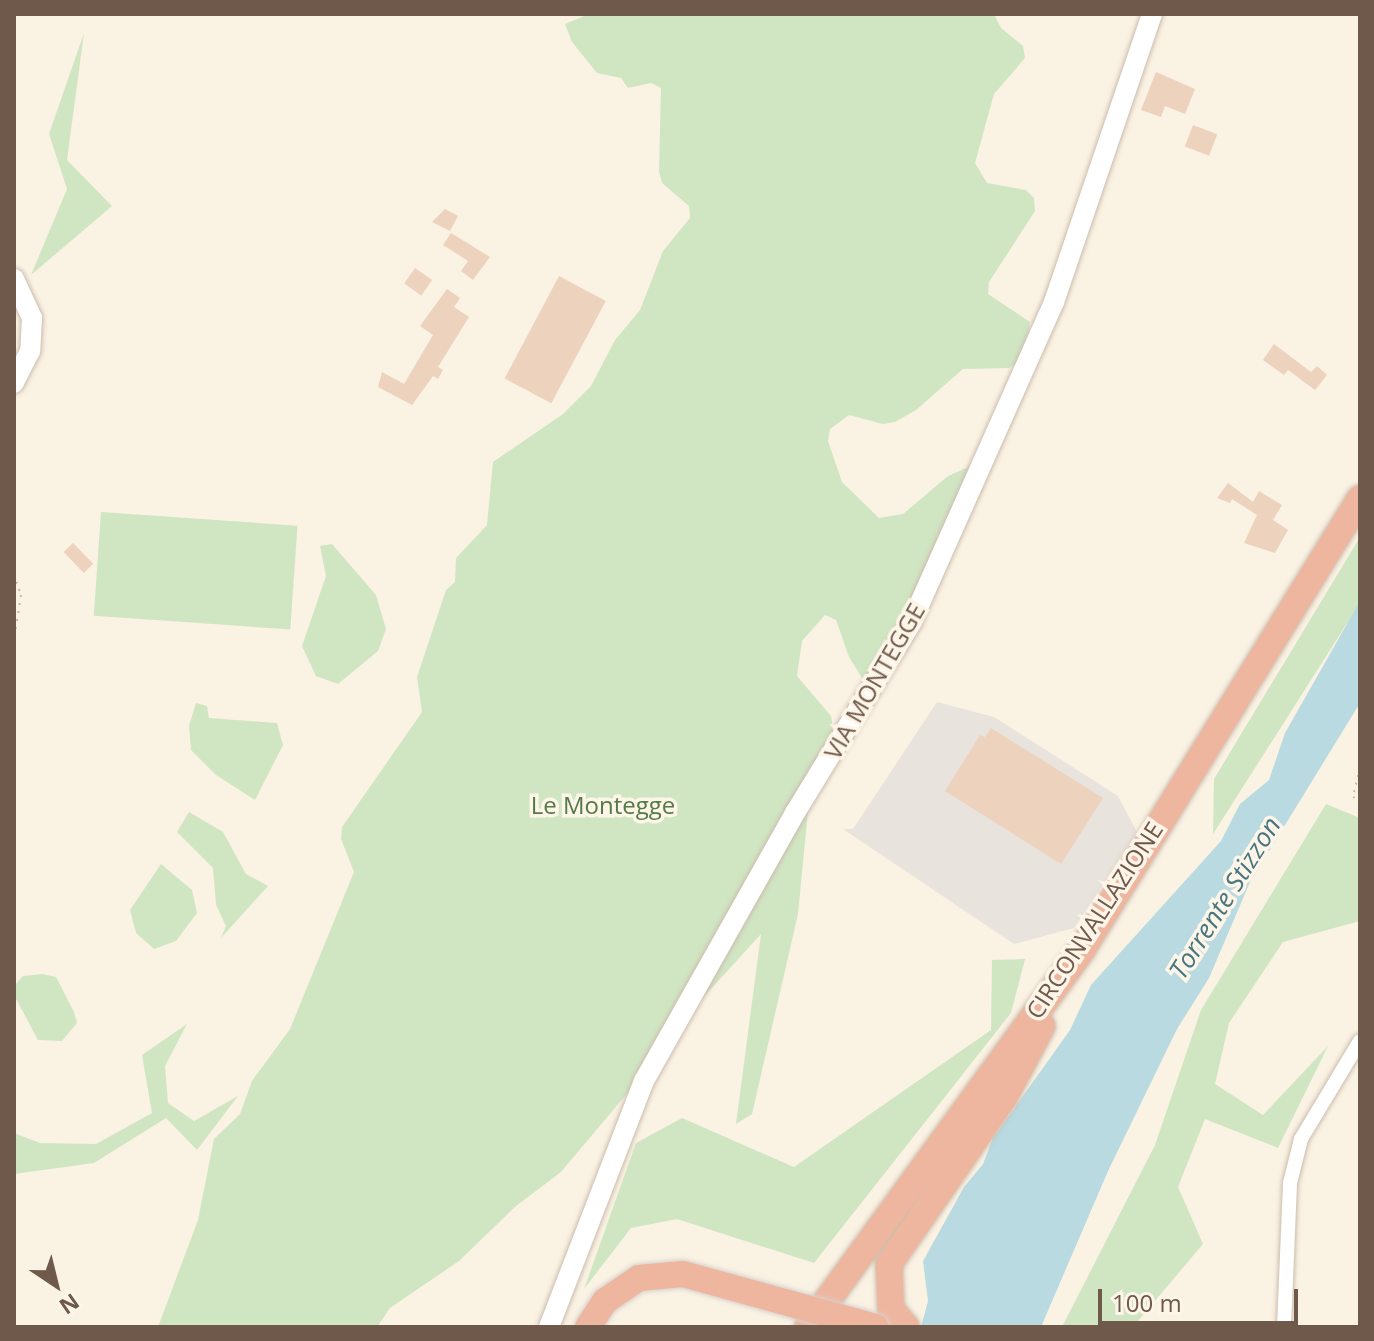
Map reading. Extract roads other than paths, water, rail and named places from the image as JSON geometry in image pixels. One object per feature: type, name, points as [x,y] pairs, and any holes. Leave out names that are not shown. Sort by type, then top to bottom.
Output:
[{"type":"highway","name":"CIRCONVALLAZIONE","points":[[808,1327],[1083,948],[1360,499]]},
{"type":"highway","points":[[906,1327],[891,1310],[889,1264],[1005,1096],[1083,948]]},
{"type":"highway","points":[[588,1327],[605,1301],[639,1278],[683,1274],[876,1327]]},
{"type":"street","name":"VIA MONTEGGE","points":[[549,1327],[644,1081],[795,813],[912,621],[1054,302],[1152,14]]},
{"type":"street","points":[[14,279],[32,318],[30,351],[14,383]]},
{"type":"street","points":[[1284,1327],[1290,1183],[1301,1139],[1360,1041]]},
{"type":"water","name":"Torrente Stizzon","points":[[1360,601],[1360,703],[1250,882],[1209,978],[1177,1029],[1108,1171],[1041,1327],[921,1327],[928,1301],[923,1261],[964,1187],[983,1164],[993,1138],[1070,1030],[1091,985],[1221,841],[1240,804],[1269,780],[1285,733]]},
{"type":"park label","name":"Le Montegge","points":[[603,805]]}]
